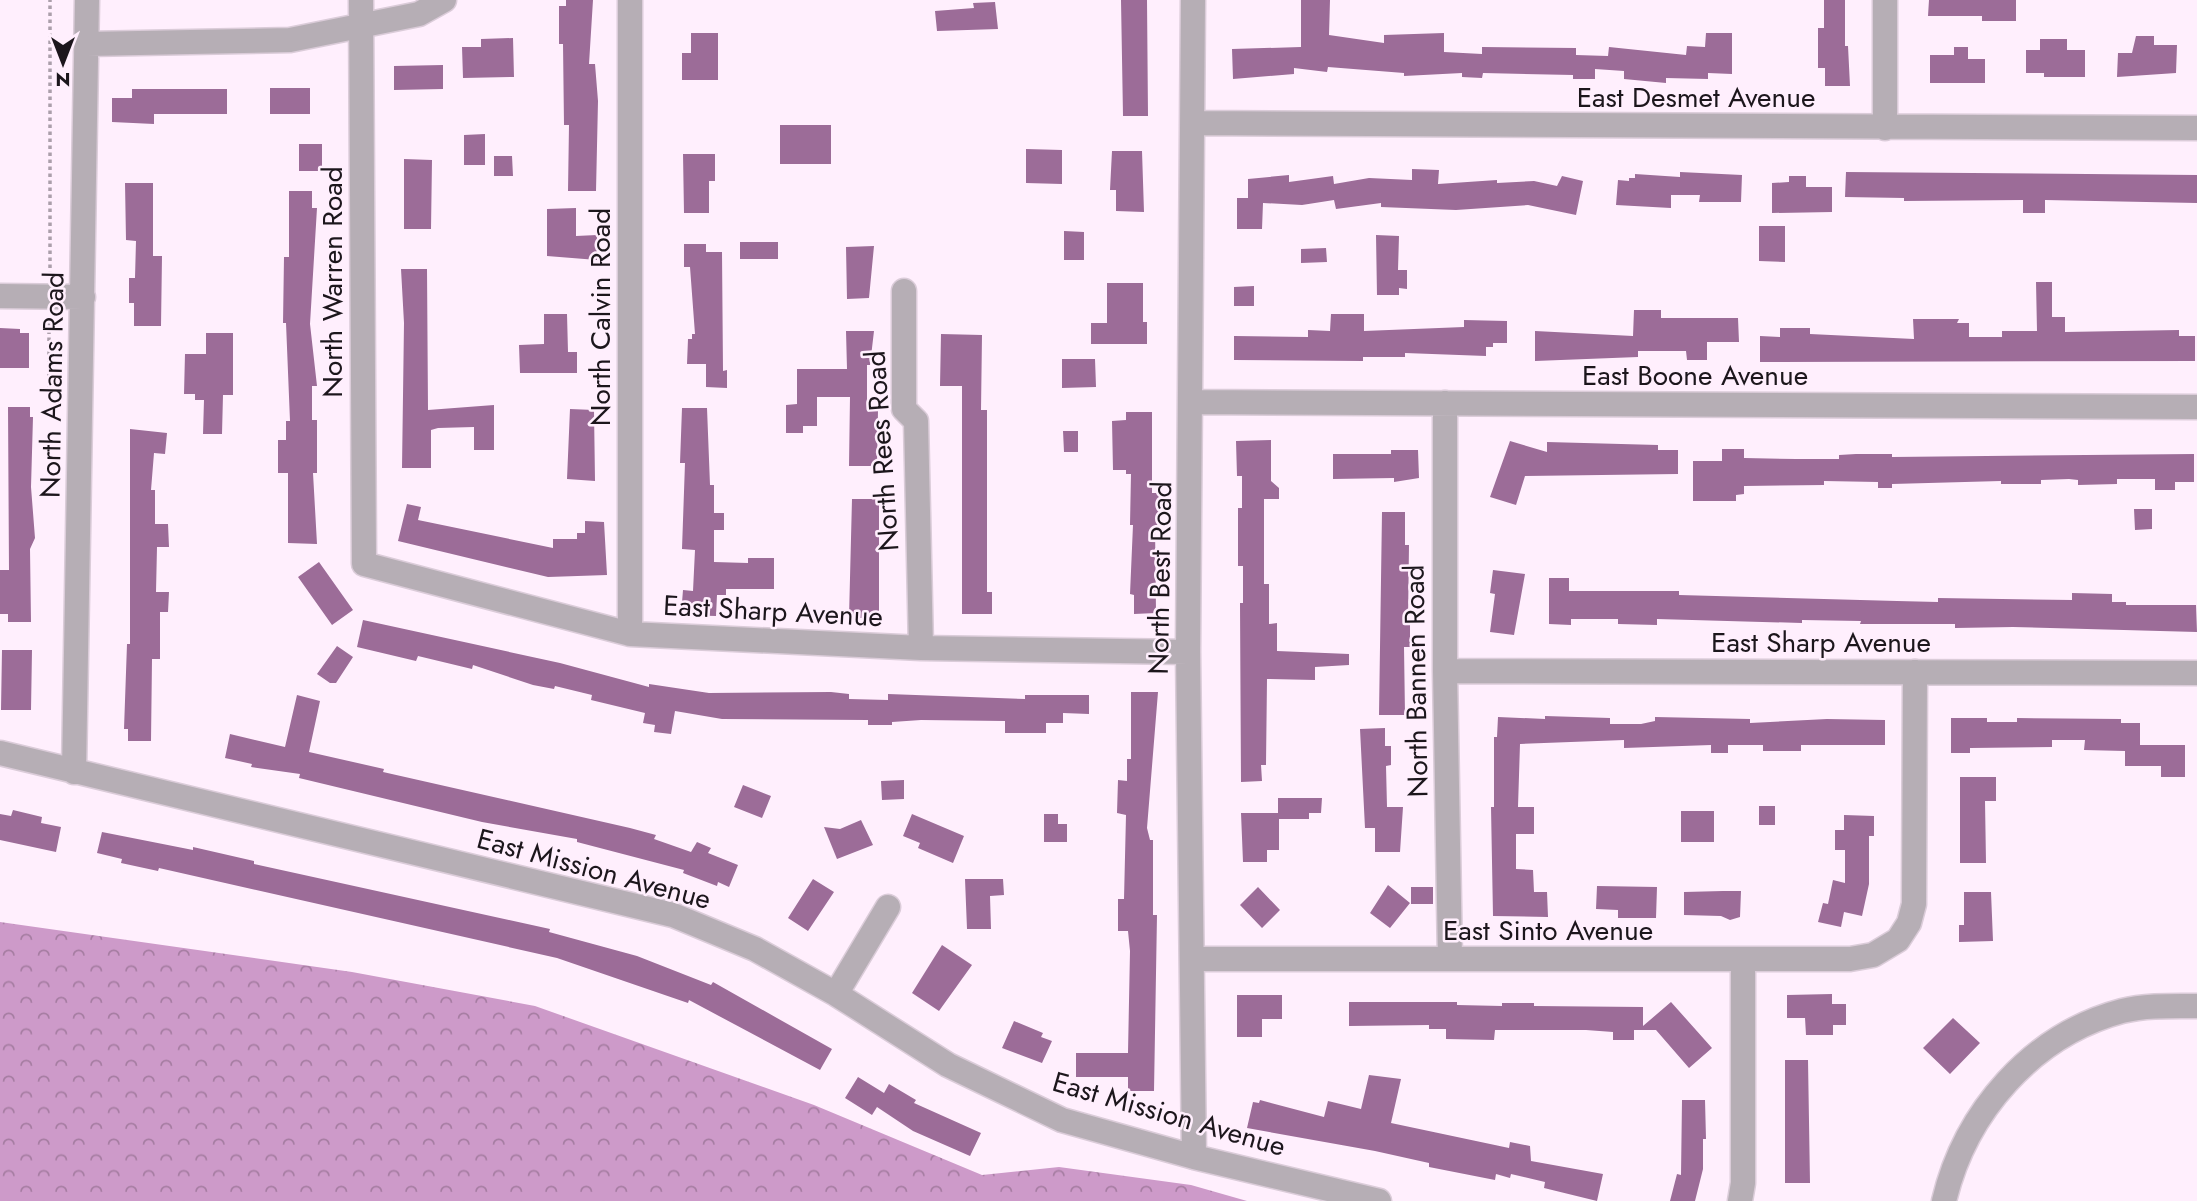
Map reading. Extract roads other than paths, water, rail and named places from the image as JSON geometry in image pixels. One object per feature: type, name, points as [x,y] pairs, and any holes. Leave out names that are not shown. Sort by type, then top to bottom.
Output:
[{"type":"street","name":"North Adams Road","points":[[74,772],[87,0]]},
{"type":"street","name":"North Warren Road","points":[[361,0],[364,564]]},
{"type":"street","points":[[88,44],[290,40],[419,14],[444,0]]},
{"type":"street","name":"North Calvin Road","points":[[630,0],[630,634]]},
{"type":"street","name":"North Best Road","points":[[1193,0],[1188,652],[1194,1157]]},
{"type":"street","points":[[1885,0],[1885,128]]},
{"type":"street","name":"East Desmet Avenue","points":[[1194,123],[2197,128]]},
{"type":"street","name":"North Rees Road","points":[[904,291],[904,409],[916,422],[921,648]]},
{"type":"street","points":[[0,296],[83,297]]},
{"type":"street","name":"East Boone Avenue","points":[[1192,401],[2197,407]]},
{"type":"street","name":"North Bannen Road","points":[[1445,403],[1445,671],[1450,959]]},
{"type":"street","name":"East Sharp Avenue","points":[[364,564],[630,634],[921,648],[1188,652]]},
{"type":"street","name":"East Sharp Avenue","points":[[1445,671],[2197,673]]},
{"type":"street","name":"East Sinto Avenue","points":[[1192,959],[1743,961],[1850,959],[1873,955],[1898,940],[1909,923],[1913,904],[1915,672]]},
{"type":"street","name":"East Mission Avenue","points":[[0,752],[673,915],[755,949],[836,994],[948,1065],[1062,1120],[1194,1157],[1379,1201]]},
{"type":"street","points":[[836,994],[888,907]]},
{"type":"street","points":[[1740,1201],[1743,1183],[1743,961]]},
{"type":"street","points":[[1944,1201],[1958,1158],[1989,1104],[2016,1071],[2047,1046],[2097,1020],[2124,1011],[2195,1007]]},
{"type":"street","points":[[1956,1201],[1958,1158]]}]
